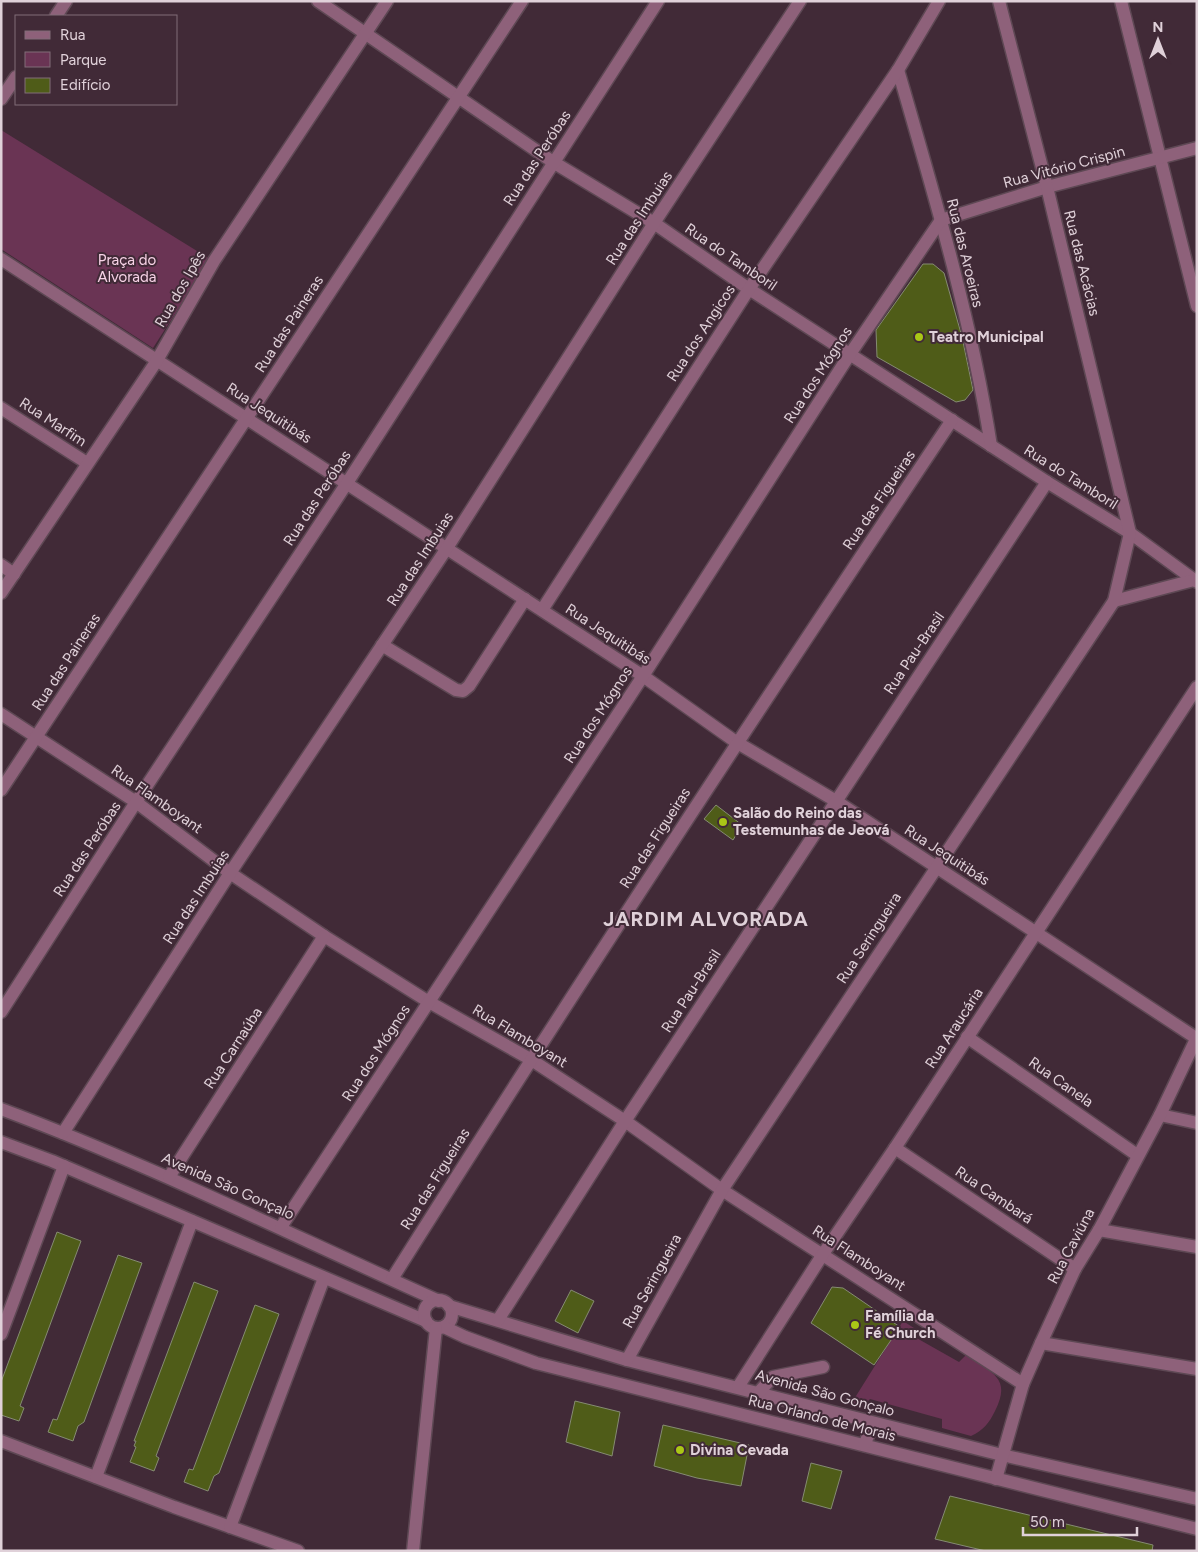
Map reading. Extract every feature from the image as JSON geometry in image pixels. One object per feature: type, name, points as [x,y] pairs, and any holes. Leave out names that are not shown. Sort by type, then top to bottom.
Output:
[{"type":"street","points":[[57,15],[66,1]]},
{"type":"street","name":"Rua do Tamboril","points":[[318,1],[553,162],[654,223],[749,289],[1047,482],[1130,533],[1196,581]]},
{"type":"street","name":"Rua dos Ipês","points":[[1,593],[156,362],[214,261],[387,1]]},
{"type":"street","name":"Rua das Paineras","points":[[1,790],[522,1]]},
{"type":"street","name":"Rua das Peróbas","points":[[1,1012],[136,802],[348,483],[658,1]]},
{"type":"street","name":"Rua das Imbuias","points":[[64,1132],[230,872],[448,548],[654,223],[800,1]]},
{"type":"street","name":"Rua dos Angicos","points":[[542,610],[749,289],[898,70],[938,1]]},
{"type":"street","name":"Rua das Acácias","points":[[999,1],[1047,187],[1130,533]]},
{"type":"street","points":[[1121,1],[1197,306]]},
{"type":"street","name":"Rua das Aroeiras","points":[[898,70],[941,220],[984,404],[991,446]]},
{"type":"street","points":[[1,99],[15,78]]},
{"type":"street","name":"Rua Vitório Crispin","points":[[941,220],[1047,187],[1197,148]]},
{"type":"street","name":"Rua dos Mógnos","points":[[281,1227],[643,676],[850,354],[941,220]]},
{"type":"street","name":"Rua Jequitibás","points":[[1,259],[156,362],[247,417],[643,676],[736,742],[836,801],[935,868],[1196,1037]]},
{"type":"street","name":"Rua Marfim","points":[[1,408],[87,463]]},
{"type":"street","name":"Rua das Figueiras","points":[[392,1279],[530,1059],[736,742],[952,420]]},
{"type":"street","name":"Rua Pau-Brasil","points":[[498,1320],[625,1121],[1047,482]]},
{"type":"street","name":"Rua Seringueira","points":[[627,1360],[722,1190],[1114,601],[1130,533]]},
{"type":"street","points":[[1,565],[14,574]]},
{"type":"street","points":[[1114,601],[1196,581]]},
{"type":"street","points":[[382,645],[456,690],[463,690],[469,686],[525,599]]},
{"type":"street","name":"Rua Araucária","points":[[738,1388],[823,1254],[895,1148],[1197,686]]},
{"type":"street","name":"Rua Flamboyant","points":[[1,714],[136,802],[230,872],[324,936],[429,1002],[530,1059],[625,1121],[722,1190],[1023,1384]]},
{"type":"street","name":"Rua Carnaúba","points":[[169,1177],[324,936]]},
{"type":"street","name":"Rua Canela","points":[[967,1037],[1137,1155]]},
{"type":"street","name":"Rua Caviúna","points":[[996,1479],[1023,1384],[1041,1343],[1075,1269],[1099,1230],[1137,1155],[1160,1115],[1196,1037]]},
{"type":"street","name":"Avenida São Gonçalo","points":[[1,1109],[64,1132],[169,1177],[444,1303],[627,1360],[1002,1455],[1197,1499]]},
{"type":"street","points":[[1160,1115],[1197,1123]]},
{"type":"street","points":[[1,1142],[64,1166],[435,1325],[448,1324],[452,1315],[444,1303],[433,1301],[425,1310],[435,1325],[413,1551]]},
{"type":"street","name":"Rua Cambará","points":[[895,1148],[1075,1269]]},
{"type":"street","points":[[1,1334],[64,1166]]},
{"type":"street","points":[[96,1477],[192,1221]]},
{"type":"street","points":[[1099,1230],[1197,1247]]},
{"type":"street","points":[[230,1527],[324,1278]]},
{"type":"street","name":"Rua Orlando de Morais","points":[[435,1325],[536,1363],[1197,1529]]},
{"type":"street","points":[[1041,1343],[1197,1370]]},
{"type":"street","points":[[758,1393],[774,1377],[823,1367]]},
{"type":"street","points":[[864,1446],[874,1423]]},
{"type":"street","points":[[1,1441],[298,1551]]},
{"type":"green space","name":"Praça do Alvorada","points":[[1,130],[210,259],[153,348],[1,249]]},
{"type":"green space","points":[[903,1321],[914,1328],[913,1336],[959,1362],[966,1355],[997,1377],[1001,1391],[1000,1400],[986,1426],[971,1436],[942,1428],[942,1419],[870,1399],[862,1407],[851,1404]]},
{"type":"building","name":"Teatro Municipal","points":[[923,264],[933,264],[944,273],[962,337],[973,390],[965,400],[956,402],[877,357],[876,330]]},
{"type":"building","name":"Salão do Reino das Testemunhas de Jeová","points":[[716,805],[742,825],[733,840],[704,819]]},
{"type":"building","points":[[57,1232],[81,1241],[20,1406],[24,1408],[19,1421],[1,1415],[1,1382]]},
{"type":"building","points":[[118,1255],[142,1263],[84,1422],[78,1426],[73,1441],[48,1432],[53,1419],[57,1420]]},
{"type":"building","points":[[194,1282],[218,1291],[156,1456],[159,1458],[154,1471],[130,1462],[136,1447],[134,1446],[136,1441],[134,1441]]},
{"type":"building","name":"Família da Fé Church","points":[[832,1287],[843,1288],[900,1327],[874,1365],[811,1323]]},
{"type":"building","points":[[571,1290],[594,1301],[578,1333],[555,1321]]},
{"type":"building","points":[[255,1305],[279,1314],[219,1473],[214,1476],[208,1491],[184,1482],[189,1469],[193,1470]]},
{"type":"building","points":[[575,1401],[620,1412],[612,1456],[566,1442]]},
{"type":"building","points":[[663,1425],[749,1445],[741,1486],[697,1478],[654,1466]]},
{"type":"building","points":[[811,1463],[842,1471],[831,1509],[802,1501]]},
{"type":"building","points":[[950,1496],[1153,1545],[1152,1551],[986,1551],[935,1539]]},
{"type":"place","name":"Teatro Municipal","points":[[919,337]]},
{"type":"place","name":"Salão do Reino das Testemunhas de Jeová","points":[[723,822]]},
{"type":"place","name":"Família da Fé Church","points":[[855,1325]]},
{"type":"place","name":"Divina Cevada","points":[[680,1450]]},
{"type":"district","name":"JARDIM ALVORADA","points":[[706,919]]}]
